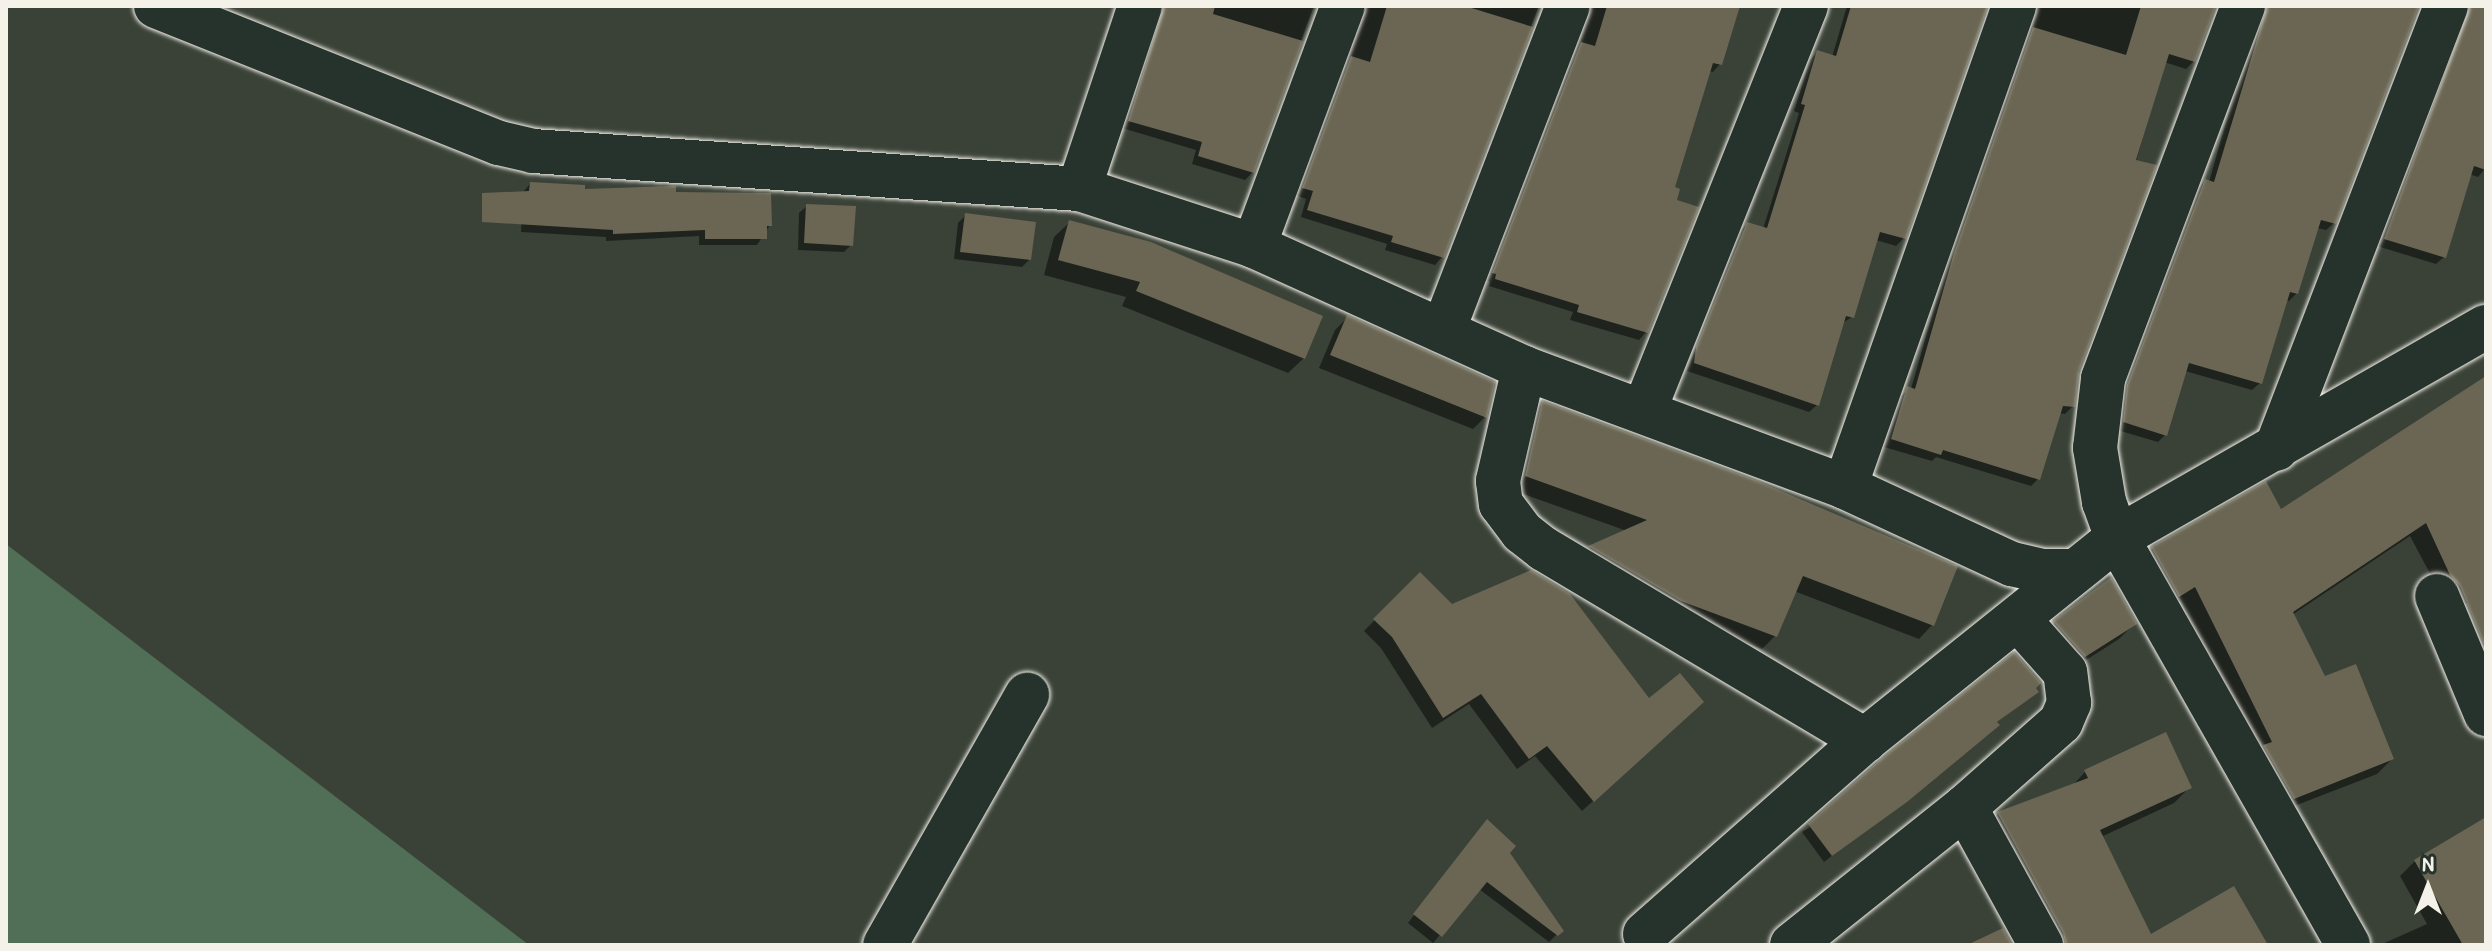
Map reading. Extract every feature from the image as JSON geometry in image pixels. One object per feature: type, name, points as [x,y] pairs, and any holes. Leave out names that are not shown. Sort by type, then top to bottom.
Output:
[{"type":"street","points":[[156,6],[499,143],[533,151],[1079,189],[1254,246],[1524,368],[1845,487],[2012,564],[2043,571],[2073,571]]},
{"type":"street","points":[[1079,189],[1140,6]]},
{"type":"street","points":[[1254,246],[1343,6]]},
{"type":"street","points":[[1443,331],[1568,6]]},
{"type":"street","points":[[1644,411],[1806,6]]},
{"type":"street","points":[[1845,487],[2014,6]]},
{"type":"street","points":[[2243,6],[2103,379],[2095,448],[2104,502],[2117,538],[2348,945]]},
{"type":"street","points":[[2276,449],[2446,6]]},
{"type":"street","points":[[1645,934],[1865,740],[2117,538],[2486,327]]},
{"type":"street","points":[[1524,368],[1498,481],[1501,504],[1522,532],[1544,549],[1865,740]]},
{"type":"street","points":[[2437,596],[2486,714]]},
{"type":"street","points":[[1792,945],[1965,807],[2061,722],[2069,703],[2065,672],[2018,619]]},
{"type":"street","points":[[885,945],[1027,695]]},
{"type":"street","points":[[1965,807],[2041,945]]},
{"type":"green space","points":[[6,544],[529,945],[6,945]]},
{"type":"building","points":[[1164,6],[1215,6],[1213,14],[1303,41],[1254,173],[1198,156],[1202,142],[1128,121]]},
{"type":"building","points":[[1387,6],[1465,6],[1533,27],[1444,258],[1391,242],[1393,236],[1307,210],[1313,191],[1302,188],[1351,56],[1370,62]]},
{"type":"building","points":[[1607,6],[1740,6],[1722,65],[1713,63],[1675,187],[1680,189],[1677,200],[1699,207],[1648,333],[1577,312],[1579,305],[1495,279],[1496,274],[1492,273],[1581,42],[1595,46]]},
{"type":"building","points":[[1851,6],[1988,6],[1906,239],[1880,232],[1854,318],[1846,316],[1819,406],[1694,363],[1696,347],[1747,222],[1767,228],[1805,105],[1801,104],[1817,50],[1836,56]]},
{"type":"building","points":[[2141,6],[2216,6],[2195,62],[2169,54],[2136,160],[2157,165],[2079,371],[2075,407],[2063,406],[2040,480],[1943,450],[1941,455],[1891,439],[1907,386],[1915,389],[1954,253],[2033,27],[2126,55]]},
{"type":"building","points":[[2267,6],[2419,6],[2336,224],[2321,220],[2298,294],[2290,292],[2262,384],[2189,363],[2167,436],[2123,422],[2127,385],[2205,179],[2214,182]]},
{"type":"building","points":[[2470,6],[2486,6],[2486,170],[2474,166],[2446,258],[2384,239]]},
{"type":"building","points":[[530,182],[585,185],[585,189],[676,186],[676,192],[771,193],[772,226],[767,226],[767,239],[705,239],[705,230],[613,234],[613,230],[482,222],[482,193],[529,191]]},
{"type":"building","points":[[806,204],[856,206],[853,246],[804,243]]},
{"type":"building","points":[[965,213],[1036,222],[1031,260],[960,252]]},
{"type":"building","points":[[1069,220],[1151,242],[1323,316],[1305,359],[1136,291],[1140,282],[1058,260]]},
{"type":"building","points":[[1347,315],[1495,382],[1487,418],[1330,355]]},
{"type":"building","points":[[2486,376],[2486,649],[2460,586],[2450,575],[2426,523],[2293,612],[2325,676],[2356,664],[2394,759],[2294,799],[2263,745],[2272,742],[2195,587],[2179,597],[2151,547],[2266,481],[2281,509]]},
{"type":"building","points":[[1542,401],[1755,480],[1958,566],[1934,626],[1803,576],[1777,637],[1681,601],[1588,546],[1647,520],[1525,476]]},
{"type":"building","points":[[1531,570],[1570,594],[1649,698],[1680,673],[1704,702],[1594,802],[1547,746],[1529,759],[1481,694],[1443,718],[1392,637],[1373,619],[1420,572],[1452,604]]},
{"type":"building","points":[[2111,577],[2137,624],[2085,657],[2053,621]]},
{"type":"building","points":[[2014,652],[2041,683],[2036,688],[2039,692],[1997,722],[2000,725],[1907,802],[1832,856],[1808,824],[1881,759]]},
{"type":"building","points":[[2166,732],[2192,788],[2100,830],[2151,934],[2234,886],[2268,945],[2066,945],[2063,933],[1997,812],[2088,778],[2084,770]]},
{"type":"building","points":[[2486,817],[2486,945],[2463,945],[2414,860]]},
{"type":"building","points":[[1487,819],[1516,846],[1510,853],[1564,931],[1558,936],[1487,882],[1442,937],[1413,914]]},
{"type":"building","points":[[2003,928],[2012,945],[1967,945]]}]
